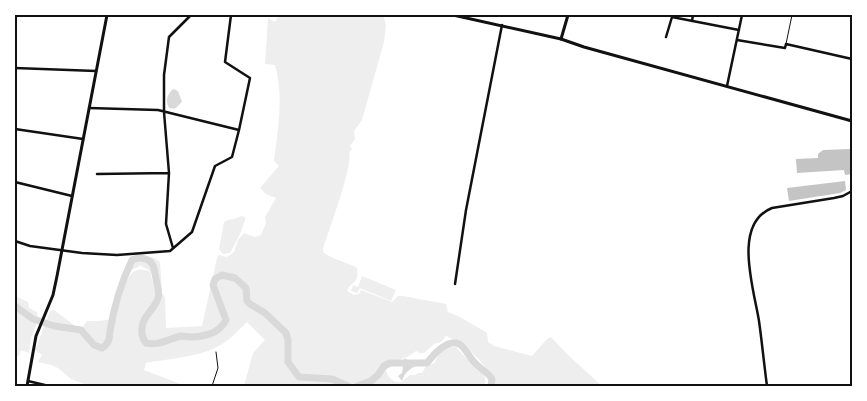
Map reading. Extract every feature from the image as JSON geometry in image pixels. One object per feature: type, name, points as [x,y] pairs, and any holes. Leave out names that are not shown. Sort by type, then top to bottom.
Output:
[{"type":"street","points":[[49,386],[28,384],[34,343],[39,326],[53,295],[107,15]]},
{"type":"street","points":[[173,248],[166,224],[168,173],[164,112],[164,75],[169,37],[192,15]]},
{"type":"street","points":[[15,241],[30,246],[62,250],[117,255],[147,254],[170,250],[192,232],[215,166],[232,157],[250,78],[225,62],[232,15]]},
{"type":"street","points":[[453,15],[561,39],[852,121]]},
{"type":"street","points":[[561,39],[568,15]]},
{"type":"street","points":[[692,21],[693,15]]},
{"type":"street","points":[[727,86],[742,15]]},
{"type":"street","points":[[666,37],[672,17],[739,30]]},
{"type":"street","points":[[455,284],[466,210],[502,25]]},
{"type":"street","points":[[736,40],[785,48],[786,44],[852,59]]},
{"type":"street","points":[[15,68],[97,71]]},
{"type":"street","points":[[89,108],[158,110],[239,130]]},
{"type":"street","points":[[15,129],[83,139]]},
{"type":"street","points":[[97,174],[168,173]]},
{"type":"street","points":[[15,182],[72,196]]},
{"type":"street","points":[[767,386],[749,262],[748,245],[754,224],[764,211],[772,208],[834,198],[852,191]]},
{"type":"lane","points":[[786,44],[792,15]]},
{"type":"lane","points":[[212,386],[218,368],[216,352]]},
{"type":"shaded area","points":[[279,15],[383,15],[386,25],[384,42],[362,120],[354,131],[355,139],[350,146],[352,149],[349,152],[348,170],[323,248],[323,252],[327,255],[357,268],[357,278],[347,291],[354,295],[359,294],[361,290],[392,302],[398,296],[403,296],[446,304],[448,312],[487,333],[488,342],[494,346],[532,356],[551,337],[602,386],[493,386],[493,376],[482,363],[465,345],[446,336],[441,342],[434,344],[424,353],[416,351],[409,356],[390,363],[386,371],[388,376],[394,381],[401,382],[410,375],[422,373],[426,366],[434,363],[447,347],[456,347],[483,374],[485,386],[244,386],[253,353],[265,340],[247,322],[233,336],[217,347],[192,355],[146,363],[144,370],[186,386],[90,386],[71,379],[58,368],[38,362],[42,355],[35,350],[50,311],[54,310],[78,328],[82,328],[87,321],[110,319],[115,315],[124,288],[133,272],[140,270],[150,272],[140,266],[132,270],[129,262],[140,256],[149,256],[160,262],[162,290],[158,289],[165,297],[166,328],[202,326],[217,258],[219,255],[227,257],[234,252],[238,240],[244,233],[255,237],[261,235],[266,223],[265,217],[276,198],[266,194],[260,188],[279,166],[274,161],[280,101],[278,77],[275,65],[265,64],[268,18],[275,22]],"holes":[[[150,272],[157,288],[153,283]]]},
{"type":"shaded area","points":[[173,89],[178,91],[182,102],[174,109],[169,108],[167,100]]},
{"type":"shaded area","points":[[241,216],[245,217],[245,220],[240,234],[230,253],[223,254],[219,249],[224,222]]},
{"type":"shaded area","points":[[362,276],[396,290],[391,301],[360,288],[357,293],[351,291],[353,285],[358,287]]},
{"type":"shaded area","points":[[15,296],[28,302],[29,308],[37,312],[38,320],[31,338],[29,353],[21,350],[19,356],[15,355]]},
{"type":"shaded area","points":[[405,358],[409,362],[421,364],[409,370],[402,381],[398,376],[402,373],[403,367],[401,363]]},
{"type":"building","points":[[850,149],[852,153],[852,174],[845,175],[844,170],[797,173],[796,159],[818,158],[818,154],[823,150]]},
{"type":"building","points":[[845,181],[846,190],[840,193],[789,201],[787,188]]},
{"type":"waterway","points":[[15,306],[33,319],[54,326],[81,330],[94,345],[102,348],[109,339],[118,295],[132,260],[138,258],[145,259],[153,265],[159,293],[156,302],[144,320],[142,332],[146,343],[155,344],[181,336],[203,336],[220,328],[226,320],[213,285],[215,279],[222,275],[235,278],[246,288],[247,301],[265,313],[286,333],[288,340],[288,362],[299,377],[332,379],[348,386]]},
{"type":"waterway","points":[[357,386],[371,381],[384,366],[390,363],[427,363],[441,348],[450,343],[459,344],[466,350],[474,362],[490,376],[492,379],[491,386]]}]
